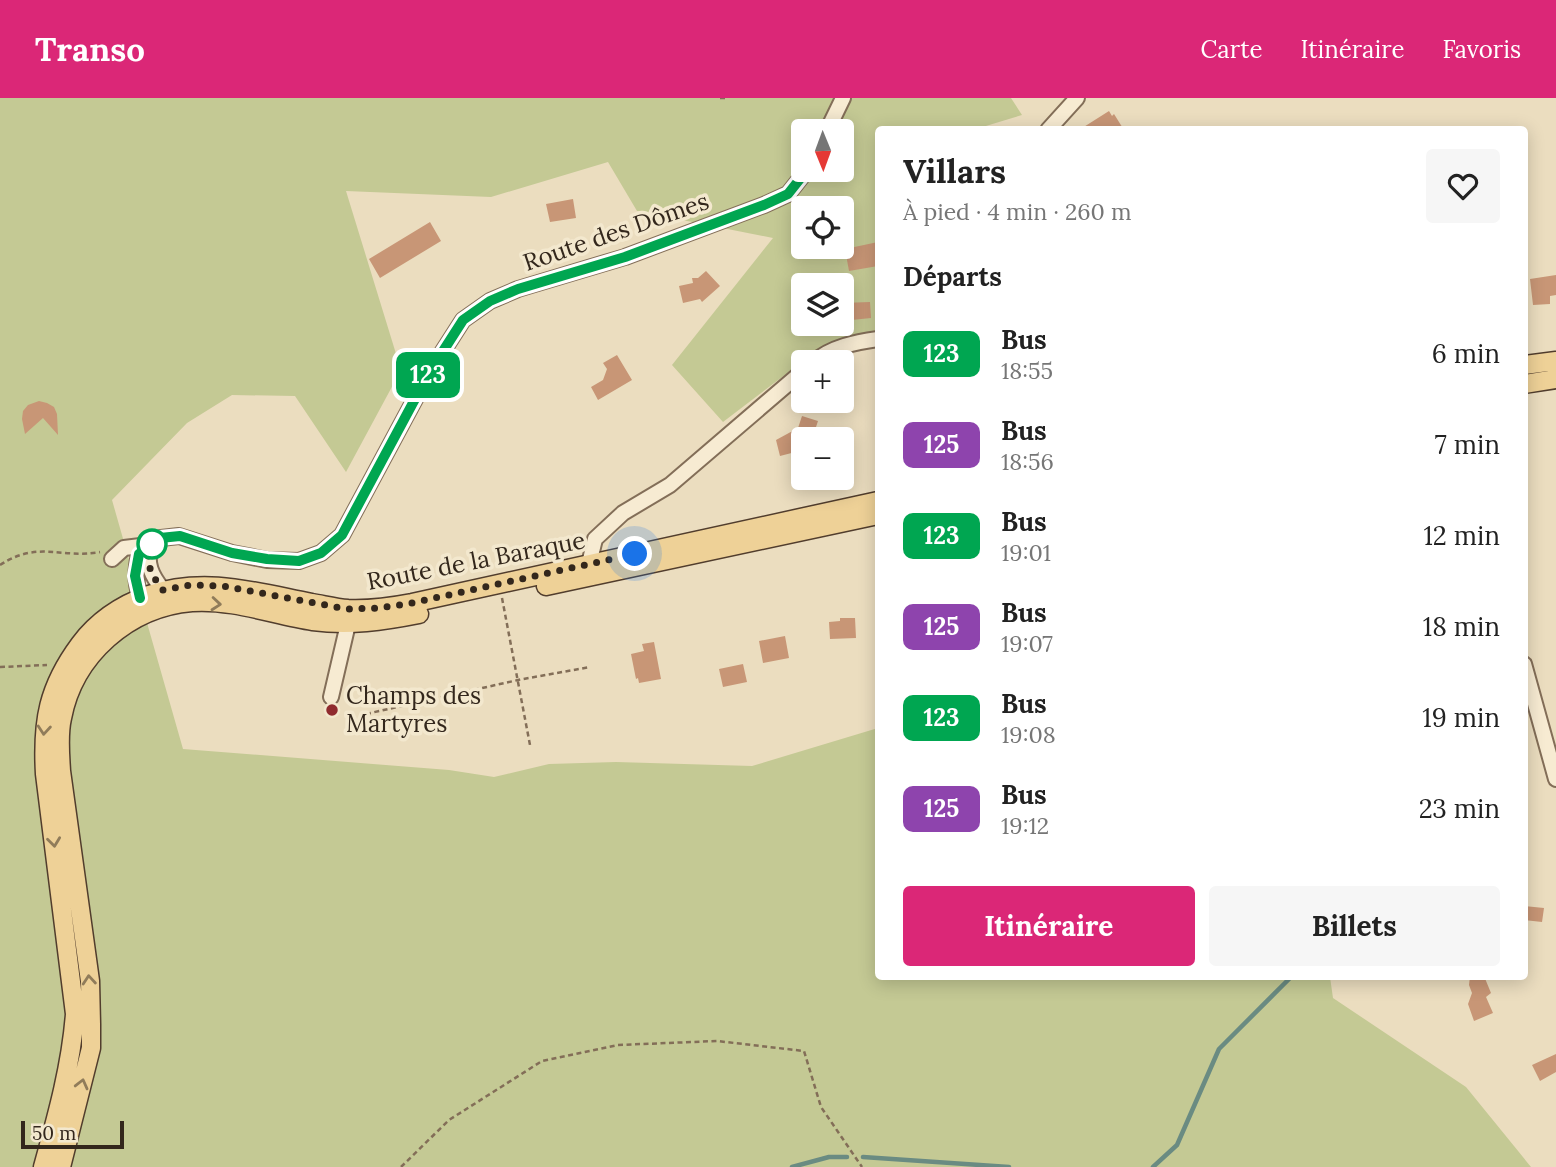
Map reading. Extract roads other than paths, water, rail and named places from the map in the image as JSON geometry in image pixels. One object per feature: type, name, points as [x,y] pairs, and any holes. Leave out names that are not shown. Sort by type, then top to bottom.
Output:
[{"type":"main road","points":[[1528,364],[1556,361]]},
{"type":"main road","points":[[1528,383],[1556,379]]},
{"type":"main road","name":"Route de la Baraque","points":[[53,773],[43,743],[53,688],[65,665],[105,617],[142,601],[166,598],[348,624],[387,620],[502,596],[590,570],[875,502]]},
{"type":"main road","name":"Route de la Baraque","points":[[53,773],[62,718],[70,690],[82,668],[115,630],[191,585],[223,586],[347,609],[379,608],[875,516]]},
{"type":"main road","points":[[43,1167],[66,1082],[75,1014],[53,773]]},
{"type":"main road","points":[[53,773],[90,981],[91,1024],[90,1048],[61,1167]]},
{"type":"street","points":[[833,119],[843,98]]},
{"type":"street","points":[[1052,126],[1077,98]]},
{"type":"street","name":"Route des Dômes","points":[[112,559],[124,548],[150,545],[160,538],[180,536],[232,553],[267,559],[299,561],[321,553],[342,535],[429,373],[463,320],[490,301],[518,289],[625,257],[764,205],[788,194],[798,182]]},
{"type":"street","points":[[836,350],[856,342],[875,339]]},
{"type":"street","points":[[590,570],[595,539],[623,513],[670,485],[791,381]]},
{"type":"street","points":[[150,545],[150,574],[166,598]]},
{"type":"street","points":[[142,601],[135,576],[139,554],[150,545]]},
{"type":"street","name":"Route de la Baraque","points":[[62,718],[62,688],[73,665],[92,639],[111,621],[142,601]]},
{"type":"street","points":[[331,697],[348,624]]},
{"type":"street","points":[[1528,678],[1556,779]]},
{"type":"street","points":[[1540,720],[1556,730]]},
{"type":"waterway","points":[[1153,1167],[1177,1145],[1219,1049],[1288,980]]},
{"type":"waterway","points":[[792,1167],[829,1157],[847,1157]]},
{"type":"waterway","points":[[863,1157],[1009,1167]]},
{"type":"place","name":"Champs des Martyres","points":[[332,710]]}]
